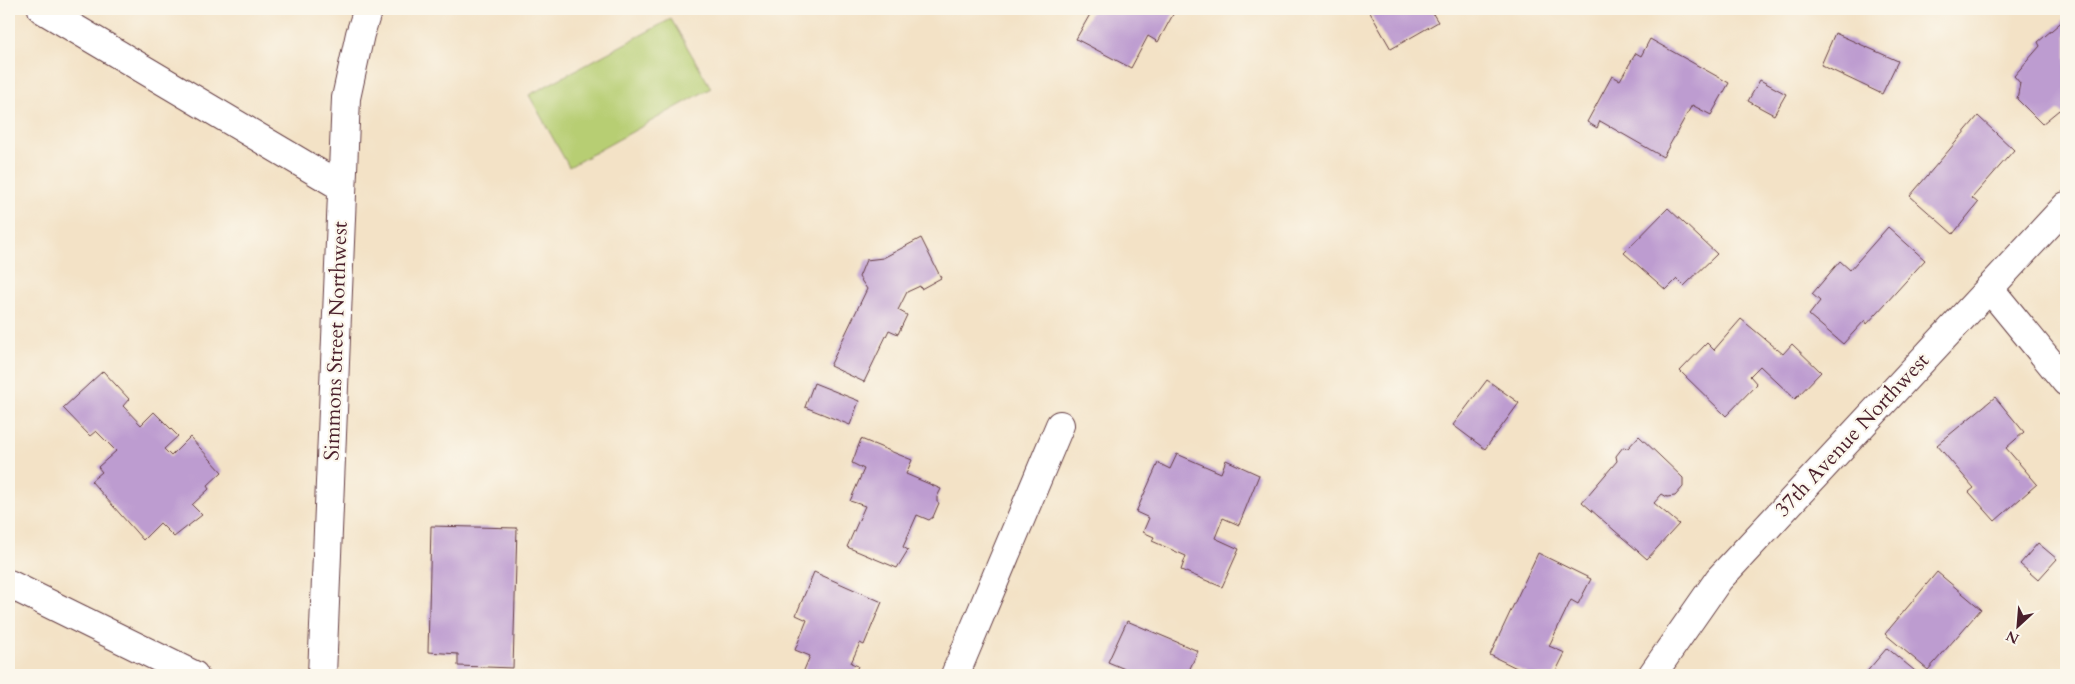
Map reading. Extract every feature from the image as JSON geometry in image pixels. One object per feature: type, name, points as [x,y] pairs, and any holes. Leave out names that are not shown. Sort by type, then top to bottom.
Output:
[{"type":"street","points":[[42,9],[342,187]]},
{"type":"street","name":"Simmons Street Northwest","points":[[322,675],[346,98],[360,34],[368,9]]},
{"type":"street","name":"37th Avenue Northwest","points":[[1652,675],[1719,579],[2066,206]]},
{"type":"street","points":[[1989,288],[2066,382]]},
{"type":"street","points":[[955,675],[1060,425]]},
{"type":"street","points":[[9,584],[194,675]]},
{"type":"green space","points":[[671,19],[711,88],[569,167],[529,95]]},
{"type":"building","points":[[1093,9],[1176,9],[1158,42],[1148,36],[1131,68],[1076,39]]},
{"type":"building","points":[[1368,9],[1430,9],[1438,22],[1391,49]]},
{"type":"building","points":[[2066,18],[2066,114],[2059,110],[2042,124],[2017,99],[2020,83],[2014,76],[2040,46],[2038,42]]},
{"type":"building","points":[[1835,33],[1898,61],[1882,94],[1821,65]]},
{"type":"building","points":[[1650,39],[1729,83],[1711,115],[1692,105],[1663,157],[1600,121],[1597,128],[1587,122],[1612,76],[1620,80],[1636,53],[1641,56]]},
{"type":"building","points":[[1760,80],[1786,94],[1774,115],[1748,101]]},
{"type":"building","points":[[1978,116],[2014,150],[1972,198],[1978,203],[1953,234],[1910,196]]},
{"type":"building","points":[[1668,208],[1717,254],[1684,286],[1677,279],[1666,290],[1624,253]]},
{"type":"building","points":[[1888,227],[1925,260],[1867,324],[1865,320],[1843,344],[1809,315],[1820,301],[1812,294],[1840,261],[1850,270]]},
{"type":"building","points":[[921,238],[941,278],[921,289],[920,286],[907,292],[898,310],[907,315],[898,334],[889,330],[864,382],[830,366],[867,289],[859,277],[866,260],[883,258]]},
{"type":"building","points":[[1741,319],[1783,354],[1792,344],[1821,372],[1795,399],[1760,366],[1750,376],[1757,384],[1726,416],[1680,371],[1707,343],[1714,350]]},
{"type":"building","points":[[103,371],[129,399],[123,406],[141,425],[154,412],[178,436],[164,449],[171,456],[190,437],[222,472],[207,486],[209,489],[192,505],[202,515],[174,537],[160,523],[143,540],[91,481],[102,472],[98,467],[116,451],[96,431],[90,436],[63,408]]},
{"type":"building","points":[[1487,380],[1519,403],[1485,449],[1453,425]]},
{"type":"building","points":[[814,383],[859,401],[850,425],[805,407]]},
{"type":"building","points":[[1995,397],[2024,432],[2006,448],[2037,484],[1995,521],[1969,492],[1974,488],[1937,445]]},
{"type":"building","points":[[1639,436],[1683,478],[1683,487],[1675,496],[1667,497],[1662,494],[1654,503],[1679,524],[1647,559],[1582,502],[1617,461],[1616,456],[1623,447],[1628,448]]},
{"type":"building","points":[[861,439],[912,460],[906,474],[941,489],[937,497],[937,502],[939,503],[933,517],[929,520],[917,515],[903,547],[908,550],[897,568],[847,547],[865,506],[850,501],[864,469],[852,463]]},
{"type":"building","points":[[1177,454],[1221,473],[1226,460],[1259,475],[1239,525],[1223,518],[1215,538],[1239,549],[1222,587],[1181,570],[1186,556],[1152,541],[1154,537],[1143,532],[1149,518],[1136,512],[1158,463],[1170,469]]},
{"type":"building","points":[[431,526],[517,528],[513,668],[458,666],[458,654],[428,652]]},
{"type":"building","points":[[2038,543],[2057,559],[2038,580],[2020,564]]},
{"type":"building","points":[[1538,553],[1591,579],[1578,604],[1571,600],[1549,646],[1565,653],[1554,675],[1531,675],[1490,655]]},
{"type":"building","points":[[814,572],[882,602],[864,645],[860,643],[851,663],[858,666],[854,675],[802,675],[810,656],[795,650],[807,620],[796,615]]},
{"type":"building","points":[[1937,572],[1981,609],[1928,670],[1885,634]]},
{"type":"building","points":[[1127,621],[1198,651],[1187,675],[1139,675],[1108,662]]},
{"type":"building","points":[[1887,648],[1920,675],[1864,675]]}]
